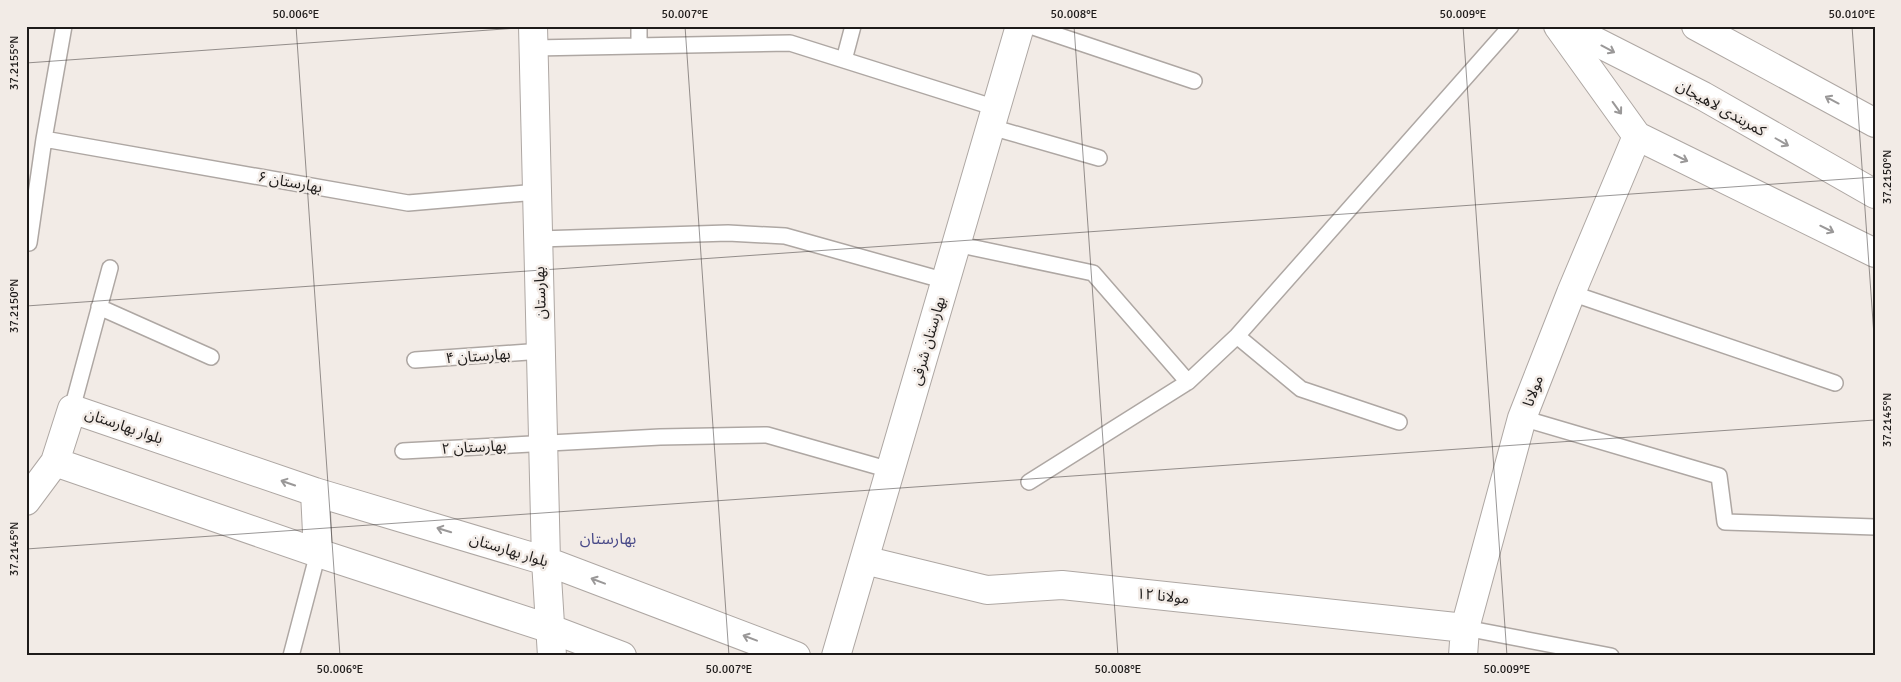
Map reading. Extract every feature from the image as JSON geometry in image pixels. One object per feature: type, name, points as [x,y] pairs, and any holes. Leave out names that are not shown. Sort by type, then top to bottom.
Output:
[{"type":"main road","name":"بهارستان شرقی","points":[[836,656],[1020,26]]},
{"type":"main road","points":[[1558,26],[1637,136],[1875,253]]},
{"type":"main road","name":"کمربندی لاهیجان","points":[[1565,26],[1702,96],[1875,194]]},
{"type":"main road","points":[[1696,26],[1875,123]]},
{"type":"main road","name":"بهارستان","points":[[533,37],[546,561],[552,656]]},
{"type":"main road","name":"مولانا","points":[[1463,656],[1465,628],[1522,418],[1571,293],[1637,136]]},
{"type":"main road","name":"بلوار بهارستان","points":[[26,501],[55,462],[72,409],[316,492],[546,561],[796,656]]},
{"type":"main road","points":[[55,462],[318,553],[551,629],[622,656]]},
{"type":"main road","points":[[316,492],[318,553]]},
{"type":"main road","name":"مولانا ۱۲","points":[[864,560],[987,590],[1062,584],[1465,628]]},
{"type":"lane","points":[[29,243],[44,139],[64,26]]},
{"type":"lane","points":[[639,26],[639,46]]},
{"type":"lane","points":[[844,60],[854,26]]},
{"type":"lane","points":[[1030,26],[1194,81]]},
{"type":"lane","points":[[1029,482],[1188,382],[1237,336],[1511,26]]},
{"type":"lane","points":[[533,37],[639,46],[790,43],[844,60],[1099,158]]},
{"type":"lane","name":"بهارستان ۶","points":[[44,139],[408,203],[537,192]]},
{"type":"lane","points":[[538,239],[728,233],[785,236],[946,281]]},
{"type":"lane","points":[[956,244],[1093,272],[1188,382]]},
{"type":"lane","points":[[72,409],[110,268]]},
{"type":"lane","points":[[1571,293],[1835,383]]},
{"type":"lane","points":[[100,306],[211,357]]},
{"type":"lane","points":[[1237,336],[1301,389],[1399,422]]},
{"type":"lane","name":"بهارستان ۴","points":[[415,360],[542,352]]},
{"type":"lane","points":[[1522,418],[1719,476],[1725,522],[1875,527]]},
{"type":"lane","name":"بهارستان ۲","points":[[403,451],[660,437],[767,435],[890,470]]},
{"type":"lane","points":[[290,656],[318,553]]},
{"type":"lane","points":[[1465,628],[1611,656]]},
{"type":"district","name":"بهارستان","points":[[608,538]]}]
